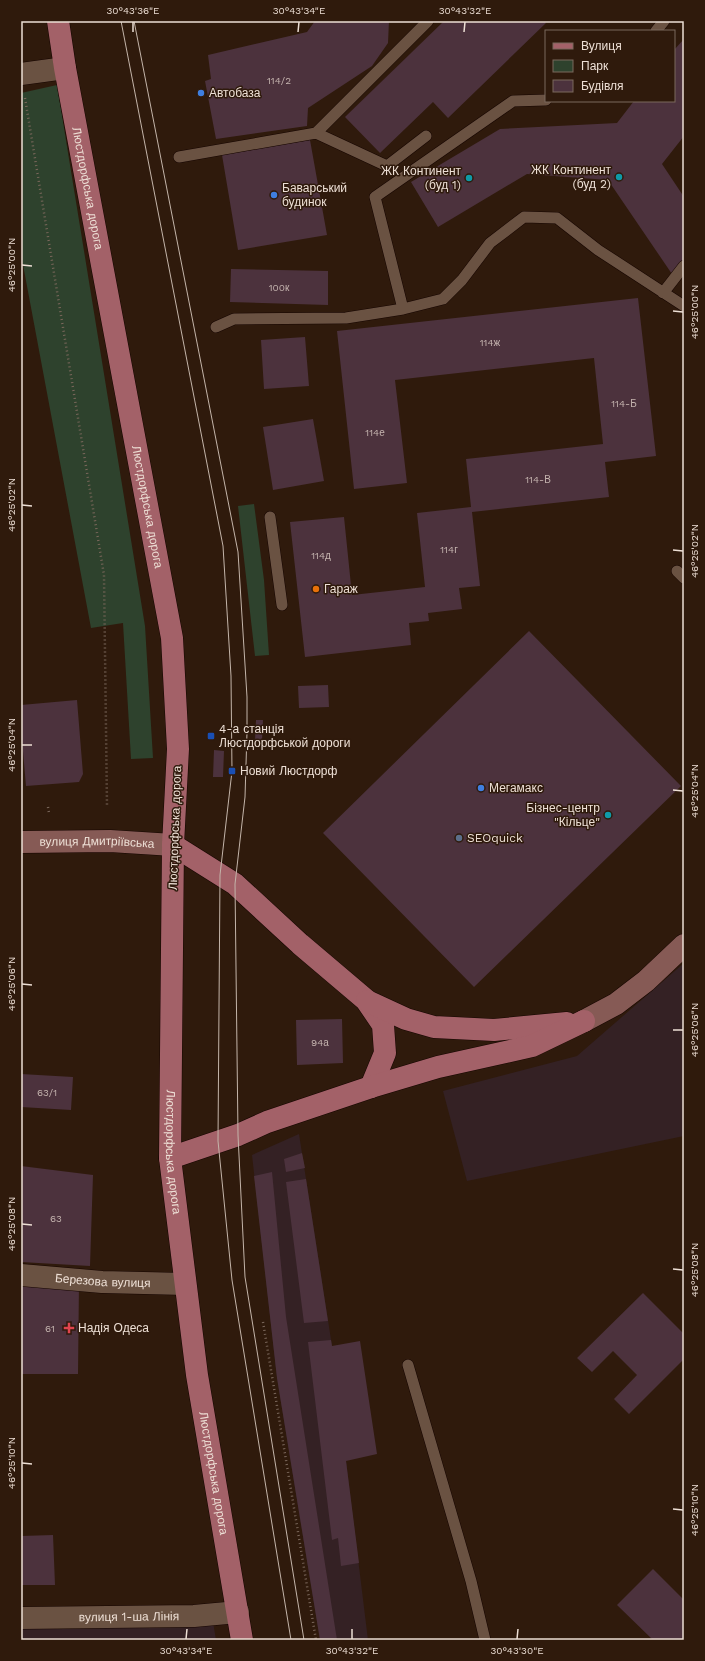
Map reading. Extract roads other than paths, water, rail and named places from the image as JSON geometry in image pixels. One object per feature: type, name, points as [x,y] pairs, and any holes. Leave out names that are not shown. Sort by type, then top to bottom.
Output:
[{"type":"main road","name":"Люстдорфська дорога","points":[[58,21],[65,68],[172,638],[178,749],[174,845],[170,1158],[197,1375],[242,1640]]},
{"type":"main road","name":"вулиця Дмитріївська","points":[[21,842],[110,841],[174,845]]},
{"type":"main road","points":[[174,845],[235,884],[300,944],[366,1000],[406,1019],[434,1027],[494,1030],[584,1021]]},
{"type":"main road","points":[[170,1158],[238,1135],[267,1122],[371,1087],[438,1067],[532,1046],[616,1004],[646,981],[684,945]]},
{"type":"main road","points":[[366,1000],[383,1025],[385,1053],[371,1087]]},
{"type":"street","points":[[22,82],[65,68]]},
{"type":"street","name":"Березова вулиця","points":[[21,1275],[102,1282],[185,1284]]},
{"type":"street","name":"вулиця 1-ша Лінія","points":[[21,1618],[194,1616],[238,1612]]},
{"type":"lane","points":[[179,157],[316,132],[428,21]]},
{"type":"lane","points":[[657,30],[664,21]]},
{"type":"lane","points":[[403,308],[375,197],[513,101],[545,100]]},
{"type":"lane","points":[[316,132],[387,166],[426,136]]},
{"type":"lane","points":[[216,327],[234,319],[346,318],[443,299],[462,280],[490,243],[524,217],[557,218],[598,250],[684,306]]},
{"type":"lane","points":[[664,293],[684,266]]},
{"type":"lane","points":[[270,518],[282,605]]},
{"type":"lane","points":[[408,1365],[471,1580],[485,1640]]},
{"type":"tram line","points":[[121,21],[223,546],[231,676],[232,771],[220,875],[218,1141],[232,1280],[291,1640]]},
{"type":"tram line","points":[[134,21],[238,552],[247,697],[245,797],[235,884],[238,1135],[245,1277],[304,1640]]},
{"type":"place","name":"Автобаза","points":[[201,93]]},
{"type":"place","name":"ЖК Континент (буд 2)","points":[[619,177]]},
{"type":"place","name":"ЖК Континент (буд 1)","points":[[469,178]]},
{"type":"place","name":"Баварський будинок","points":[[274,195]]},
{"type":"place","name":"Гараж","points":[[316,589]]},
{"type":"place","name":"4-а станція Люстдорфськой дороги","points":[[211,736]]},
{"type":"place","name":"Новий Люстдорф","points":[[232,771]]},
{"type":"place","name":"Мегамакс","points":[[481,788]]},
{"type":"place","name":"Бізнес-центр \"Кільце\"","points":[[608,815]]},
{"type":"place","name":"SEOquick","points":[[459,838]]},
{"type":"place","name":"Надія Одеса","points":[[69,1328]]}]
